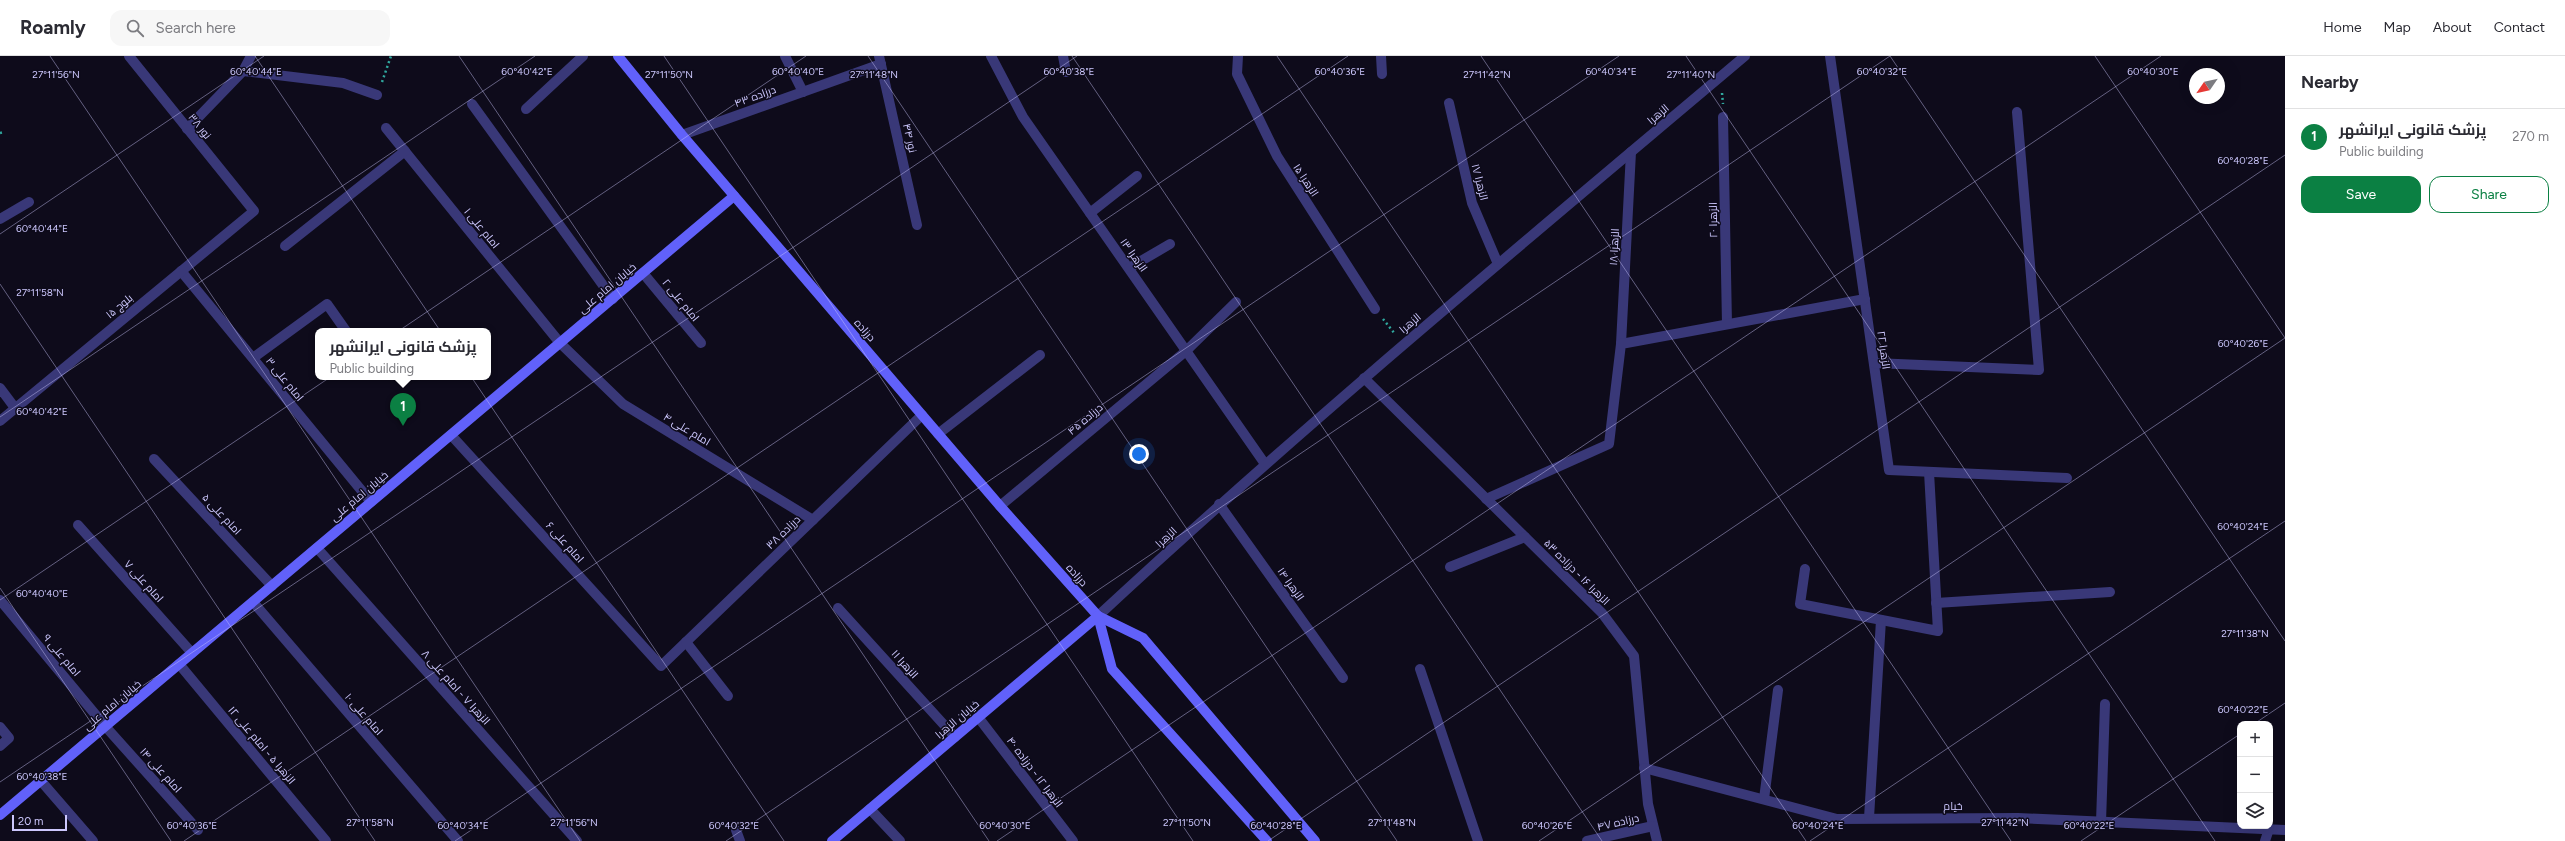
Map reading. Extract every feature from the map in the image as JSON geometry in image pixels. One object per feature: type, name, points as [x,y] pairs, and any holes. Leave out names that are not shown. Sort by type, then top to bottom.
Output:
[{"type":"main road","name":"درزاده","points":[[618,56],[682,135],[1000,506],[1098,616],[1143,638],[1315,841]]},
{"type":"main road","name":"خیابان امام علی","points":[[0,815],[734,196]]},
{"type":"main road","name":"درزاده","points":[[1098,616],[1112,669],[1267,841]]},
{"type":"main road","name":"خیابان الزهرا","points":[[832,841],[1098,616]]},
{"type":"street","name":"نور ۳۸","points":[[129,56],[254,211]]},
{"type":"street","points":[[187,129],[243,71],[251,56]]},
{"type":"street","points":[[526,109],[583,56]]},
{"type":"street","points":[[785,56],[803,92]]},
{"type":"street","name":"الزهرا ۱۳","points":[[991,56],[1023,117],[1265,464]]},
{"type":"street","points":[[1063,56],[1066,72]]},
{"type":"street","name":"الزهرا ۱۵","points":[[1238,56],[1237,74],[1277,156],[1375,309]]},
{"type":"street","points":[[1381,56],[1382,74]]},
{"type":"street","name":"الزهرا","points":[[1098,616],[1219,504],[1364,378],[1745,56]]},
{"type":"street","name":"الزهرا ۲۲","points":[[1830,56],[1889,470],[2067,478]]},
{"type":"street","name":"درزاده ۴۳","points":[[682,135],[803,92],[880,60]]},
{"type":"street","name":"نور ۴۴","points":[[880,60],[917,226]]},
{"type":"street","points":[[243,71],[343,83],[377,95]]},
{"type":"street","points":[[472,104],[613,299]]},
{"type":"street","name":"الزهرا ۱۷","points":[[1448,104],[1472,203],[1498,264]]},
{"type":"street","points":[[1874,363],[2039,370],[2017,112]]},
{"type":"street","name":"الزهرا ۲۰","points":[[1723,117],[1726,324]]},
{"type":"street","name":"امام علی ۱","points":[[386,128],[560,344]]},
{"type":"street","points":[[285,246],[405,151]]},
{"type":"street","name":"الزهرا ۱۸","points":[[1486,499],[1609,444],[1621,344],[1631,152]]},
{"type":"street","points":[[1090,213],[1137,176]]},
{"type":"street","points":[[0,219],[29,202]]},
{"type":"street","name":"بلوچ ۱۵","points":[[0,421],[254,211]]},
{"type":"street","points":[[1129,268],[1170,244]]},
{"type":"street","name":"امام علی ۳","points":[[181,271],[371,502]]},
{"type":"street","name":"امام علی ۲","points":[[644,273],[701,343]]},
{"type":"street","points":[[1621,344],[1865,299]]},
{"type":"street","name":"درزاده ۴۵","points":[[1000,506],[1186,351],[1236,302]]},
{"type":"street","points":[[252,358],[327,304],[344,328]]},
{"type":"street","name":"امام علی ۴","points":[[560,344],[623,404],[813,520]]},
{"type":"street","points":[[938,434],[1040,355]]},
{"type":"street","name":"الزهرا ۱۶ - درزاده ۵۳","points":[[1364,378],[1602,613],[1634,656],[1648,804],[1657,841]]},
{"type":"street","points":[[0,388],[15,408]]},
{"type":"street","name":"درزاده ۳۸","points":[[662,666],[922,415]]},
{"type":"street","name":"امام علی ۶","points":[[451,435],[662,666]]},
{"type":"street","name":"امام علی ۵","points":[[154,459],[272,586]]},
{"type":"street","points":[[1805,569],[1800,604],[1938,631],[1929,472]]},
{"type":"street","name":"الزهرا ۱۴","points":[[1219,504],[1343,678]]},
{"type":"street","name":"امام علی ۷","points":[[78,525],[192,653]]},
{"type":"street","points":[[1450,567],[1525,537]]},
{"type":"street","name":"الزهرا ۷ - امام علی ۸","points":[[317,548],[577,841]]},
{"type":"street","points":[[1936,602],[2110,592]]},
{"type":"street","name":"امام علی ۹","points":[[0,600],[105,726]]},
{"type":"street","name":"امام علی ۱۰","points":[[253,602],[458,841]]},
{"type":"street","name":"الزهرا ۱۱","points":[[838,608],[955,737]]},
{"type":"street","points":[[1869,818],[1881,620]]},
{"type":"street","points":[[686,642],[728,696]]},
{"type":"street","name":"الزهرا ۵ - امام علی ۱۲","points":[[179,664],[326,841]]},
{"type":"street","points":[[1420,669],[1478,841]]},
{"type":"street","points":[[1764,799],[1778,690]]},
{"type":"street","points":[[2101,822],[2105,704]]},
{"type":"street","name":"الزهرا ۱۲ - درزاده ۴۰","points":[[978,717],[1073,841]]},
{"type":"street","name":"امام علی ۱۴","points":[[105,726],[198,830]]},
{"type":"street","points":[[0,727],[9,738],[0,746]]},
{"type":"street","name":"خیام","points":[[1644,768],[1838,819],[2018,818],[2237,827]]},
{"type":"street","points":[[41,781],[93,841]]},
{"type":"street","points":[[870,809],[900,841]]},
{"type":"street","name":"درزاده ۴۷","points":[[1587,841],[1653,826]]},
{"type":"street","points":[[2265,841],[2268,829]]},
{"type":"street","name":"خیام","points":[[2268,829],[2285,830]]},
{"type":"street","points":[[736,830],[740,841]]},
{"type":"path","points":[[377,95],[391,56]]},
{"type":"path","points":[[1722,76],[1723,117]]},
{"type":"path","points":[[0,133],[4,132]]},
{"type":"path","points":[[1375,309],[1404,344]]},
{"type":"place","name":"پزشک قانونی ایرانشهر","points":[[403,426]]}]
